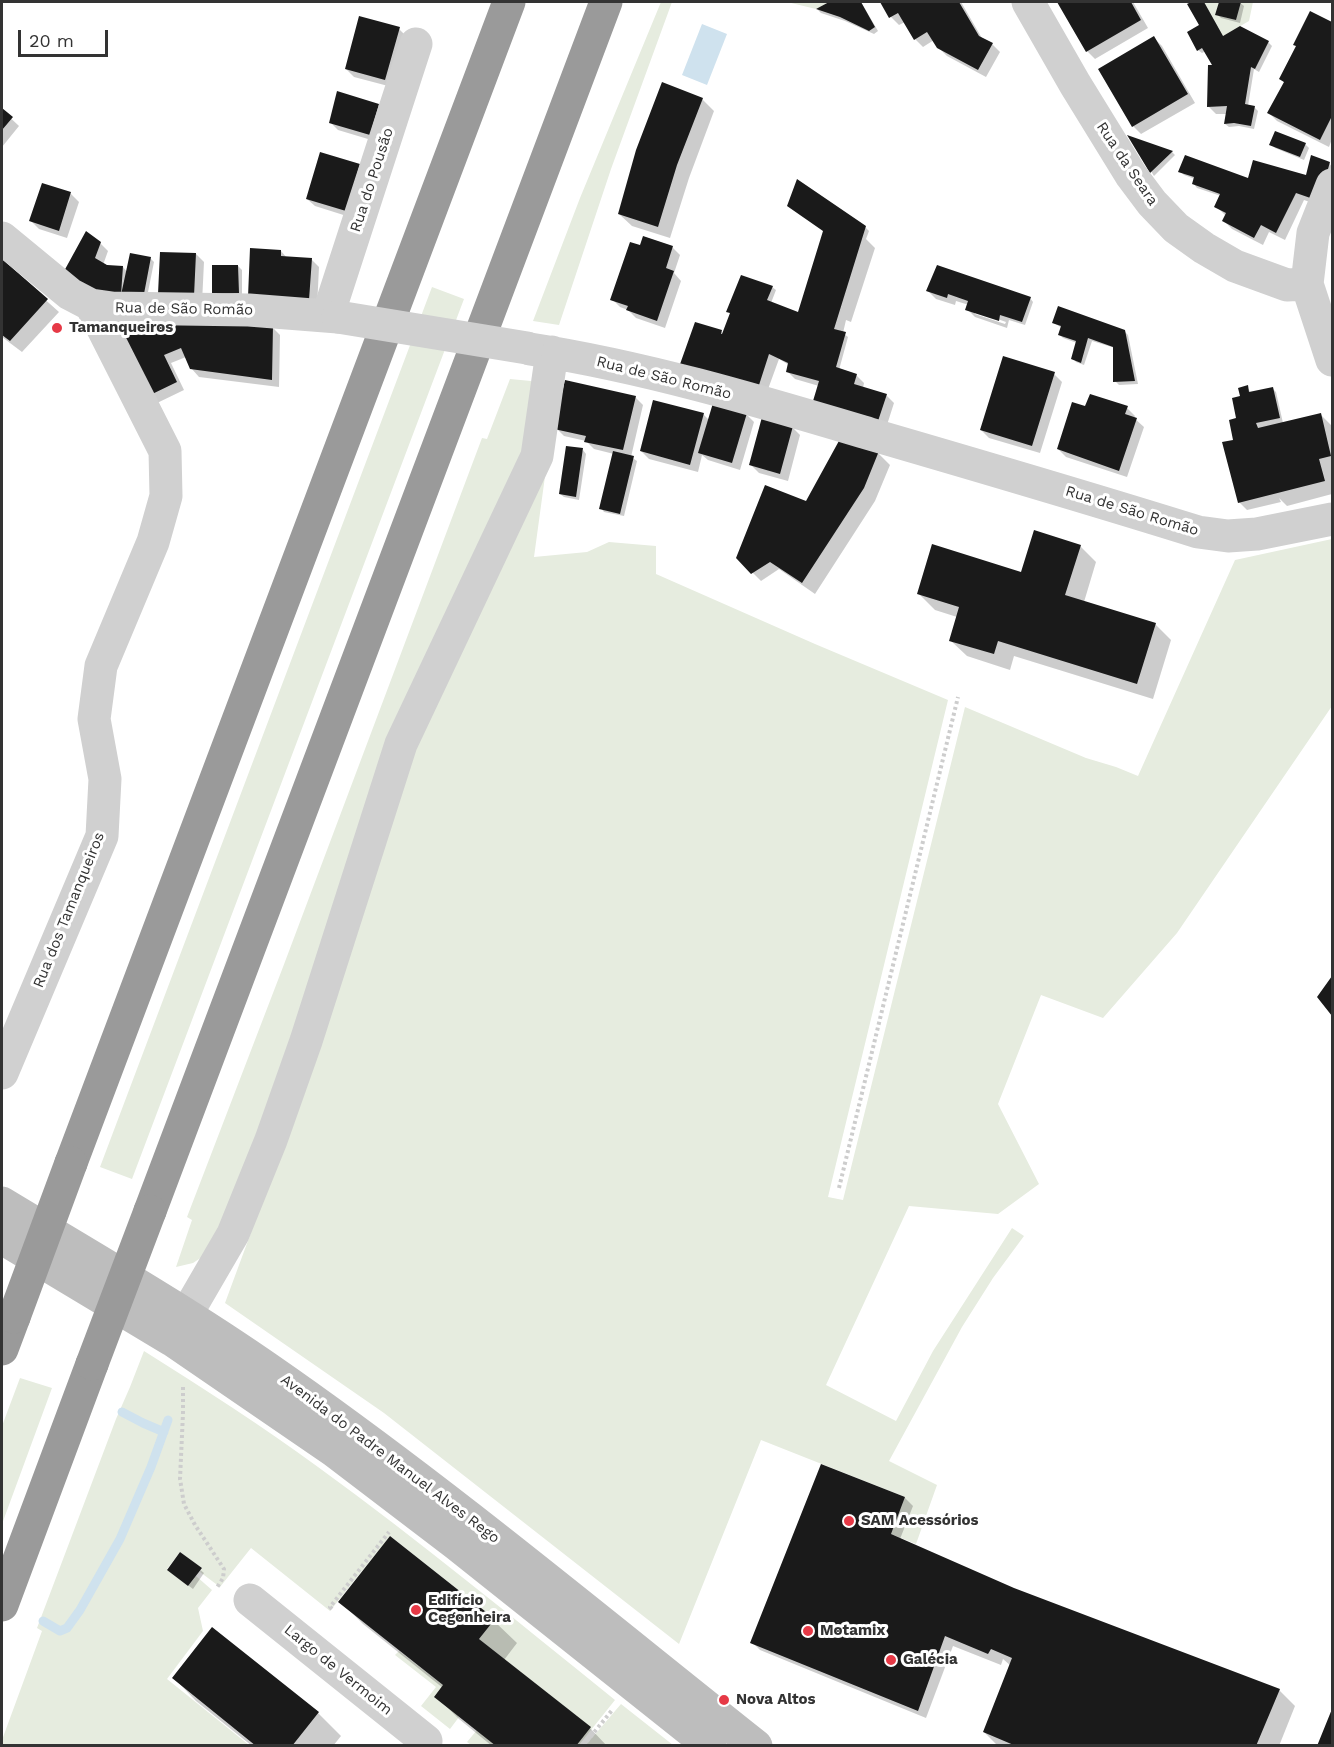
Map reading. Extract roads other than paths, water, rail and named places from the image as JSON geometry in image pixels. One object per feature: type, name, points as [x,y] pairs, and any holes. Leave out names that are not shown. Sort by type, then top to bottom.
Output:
[{"type":"highway","points":[[2,1349],[509,2]]},
{"type":"highway","points":[[2,1605],[606,2]]},
{"type":"main road","name":"Avenida do Padre Manuel Alves Rego","points":[[2,1203],[179,1327],[710,1746]]},
{"type":"main road","name":"Avenida do Padre Manuel Alves Rego","points":[[2,1238],[285,1380],[468,1516],[756,1746]]},
{"type":"street","name":"Rua da Seara","points":[[1028,2],[1131,175],[1152,203],[1176,228],[1235,266],[1287,285],[1307,284]]},
{"type":"street","name":"Rua do Pousão","points":[[333,316],[416,44]]},
{"type":"street","points":[[1332,185],[1313,233],[1307,284],[1332,360]]},
{"type":"street","name":"Rua de São Romão","points":[[2,238],[70,294],[91,305],[112,308],[249,310],[333,316],[540,350],[676,380],[782,408],[991,468],[1198,532],[1228,536],[1257,534],[1332,519]]},
{"type":"street","name":"Rua dos Tamanqueiros","points":[[2,1073],[102,836],[105,779],[94,719],[101,666],[153,543],[166,496],[165,451],[91,305]]},
{"type":"street","points":[[179,1327],[233,1233],[271,1140],[306,1041],[401,744],[537,456],[540,350]]},
{"type":"street","name":"Largo de Vermoim","points":[[250,1600],[427,1744]]},
{"type":"water","points":[[702,24],[727,34],[707,85],[682,75]]},
{"type":"waterway","points":[[122,1412],[164,1432]]},
{"type":"waterway","points":[[43,1621],[60,1631],[67,1628],[80,1610],[120,1539],[151,1467],[168,1420]]},
{"type":"place","name":"Tamanqueiros","points":[[57,328]]},
{"type":"place","name":"SAM Acessórios","points":[[849,1521]]},
{"type":"place","name":"Edifício Cegonheira","points":[[416,1610]]},
{"type":"place","name":"Motamix","points":[[808,1631]]},
{"type":"place","name":"Galécia","points":[[891,1660]]},
{"type":"place","name":"Nova Altos","points":[[724,1700]]}]
